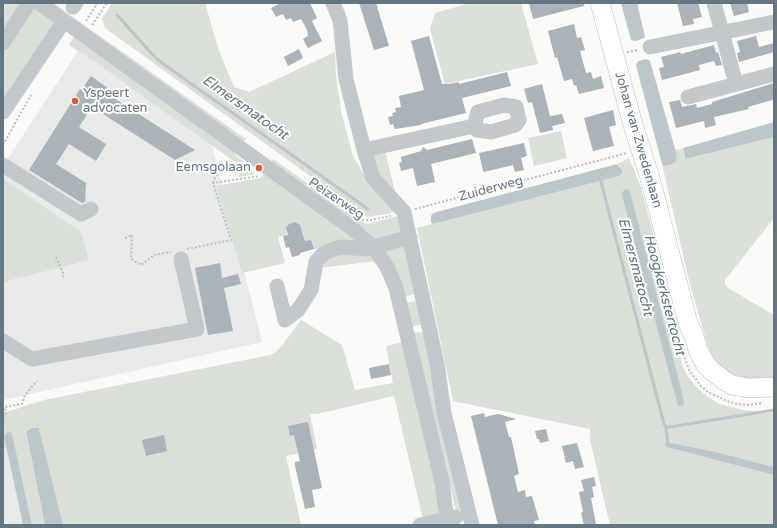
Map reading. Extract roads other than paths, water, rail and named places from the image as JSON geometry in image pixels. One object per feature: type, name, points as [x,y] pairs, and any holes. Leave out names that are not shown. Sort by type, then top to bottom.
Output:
[{"type":"main road","name":"Johan van Zwedenlaan","points":[[600,3],[633,125],[652,185],[688,323],[702,358],[718,377],[732,385],[748,388],[774,387]]},
{"type":"main road","name":"Johan van Zwedenlaan","points":[[688,323],[687,335],[690,355],[699,373],[713,387],[729,395],[742,398],[756,398],[774,393]]},
{"type":"street","points":[[3,43],[29,3]]},
{"type":"street","name":"Peizerweg","points":[[39,3],[353,229],[373,247],[387,267],[396,288],[442,482],[445,506],[458,521]]},
{"type":"street","points":[[333,3],[340,20],[346,79],[364,150],[373,178],[404,212],[437,364],[458,521],[420,525]]},
{"type":"street","points":[[714,3],[736,84]]},
{"type":"street","points":[[650,47],[774,22]]},
{"type":"street","points":[[3,112],[60,27]]},
{"type":"street","points":[[688,97],[774,74]]},
{"type":"street","points":[[364,150],[474,126]]},
{"type":"street","points":[[3,165],[81,214],[91,210]]},
{"type":"street","points":[[277,286],[285,320],[298,310],[311,290],[316,262],[321,256],[337,248],[349,247],[361,249],[410,237]]},
{"type":"street","points":[[3,342],[32,359],[197,329],[181,253]]},
{"type":"waterway","name":"Elmersmatocht","points":[[117,15],[162,63],[368,209]]},
{"type":"waterway","name":"Elmersmatocht","points":[[600,178],[666,427],[774,410]]},
{"type":"waterway","points":[[666,427],[668,445]]},
{"type":"place","name":"Yspeert advocaten","points":[[75,101]]},
{"type":"place","name":"Eemsgolaan","points":[[259,168]]},
{"type":"water label","name":"Hoogkerkstertocht","points":[[664,295]]}]
